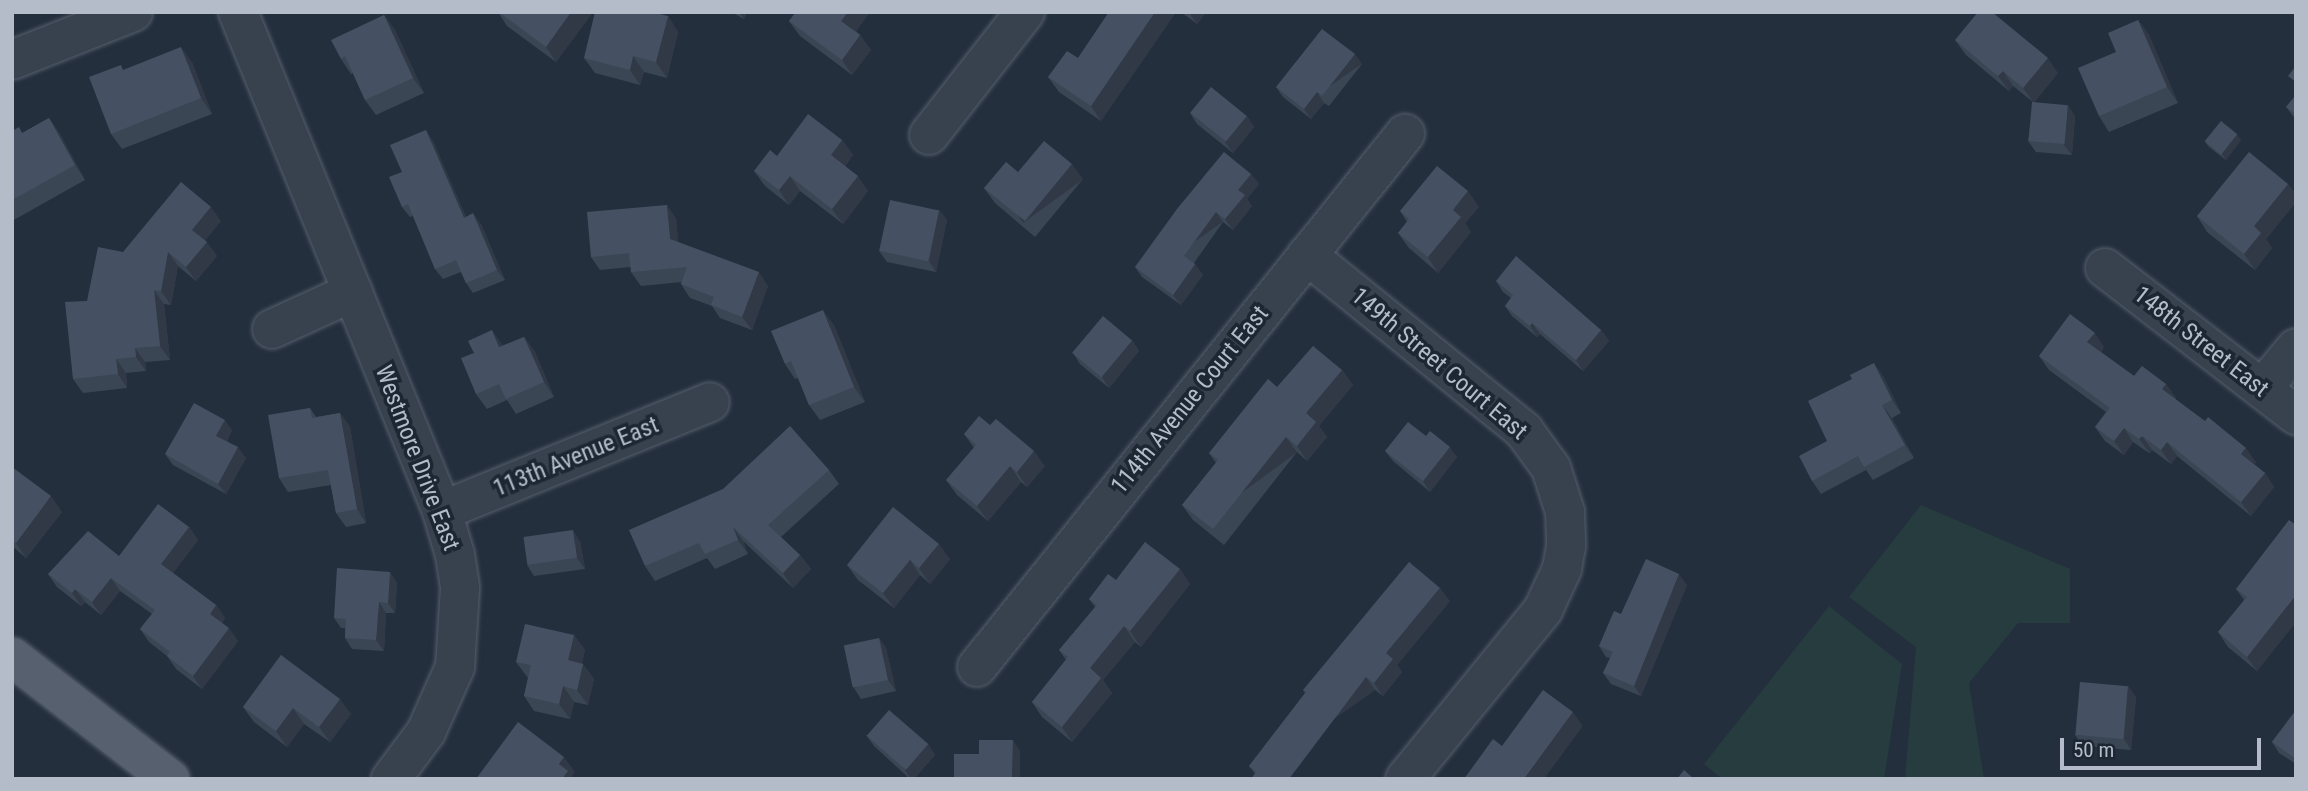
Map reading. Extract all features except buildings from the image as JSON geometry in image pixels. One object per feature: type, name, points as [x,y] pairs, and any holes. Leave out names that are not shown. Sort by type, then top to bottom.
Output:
[{"type":"main road","points":[[12,657],[170,779]]},
{"type":"street","points":[[12,60],[133,12]]},
{"type":"street","name":"Westmore Drive East","points":[[238,12],[442,512],[456,555],[460,588],[455,667],[426,732],[391,779]]},
{"type":"street","points":[[929,135],[1026,12]]},
{"type":"street","name":"114th Avenue Court East","points":[[977,667],[1405,134]]},
{"type":"street","name":"149th Street Court East","points":[[1307,255],[1524,431],[1551,468],[1560,489],[1566,525],[1562,569],[1543,610],[1405,779]]},
{"type":"street","name":"148th Street East","points":[[2105,268],[2296,415]]},
{"type":"street","points":[[272,329],[353,292]]},
{"type":"street","points":[[2262,389],[2296,348]]},
{"type":"street","name":"113th Avenue East","points":[[442,512],[710,402]]},
{"type":"green space","points":[[1921,505],[2070,569],[2070,623],[2018,623],[1969,683],[1984,779],[1905,779],[1916,647],[1849,597]]},
{"type":"green space","points":[[1829,606],[1902,664],[1884,779],[1722,779],[1704,764]]}]
